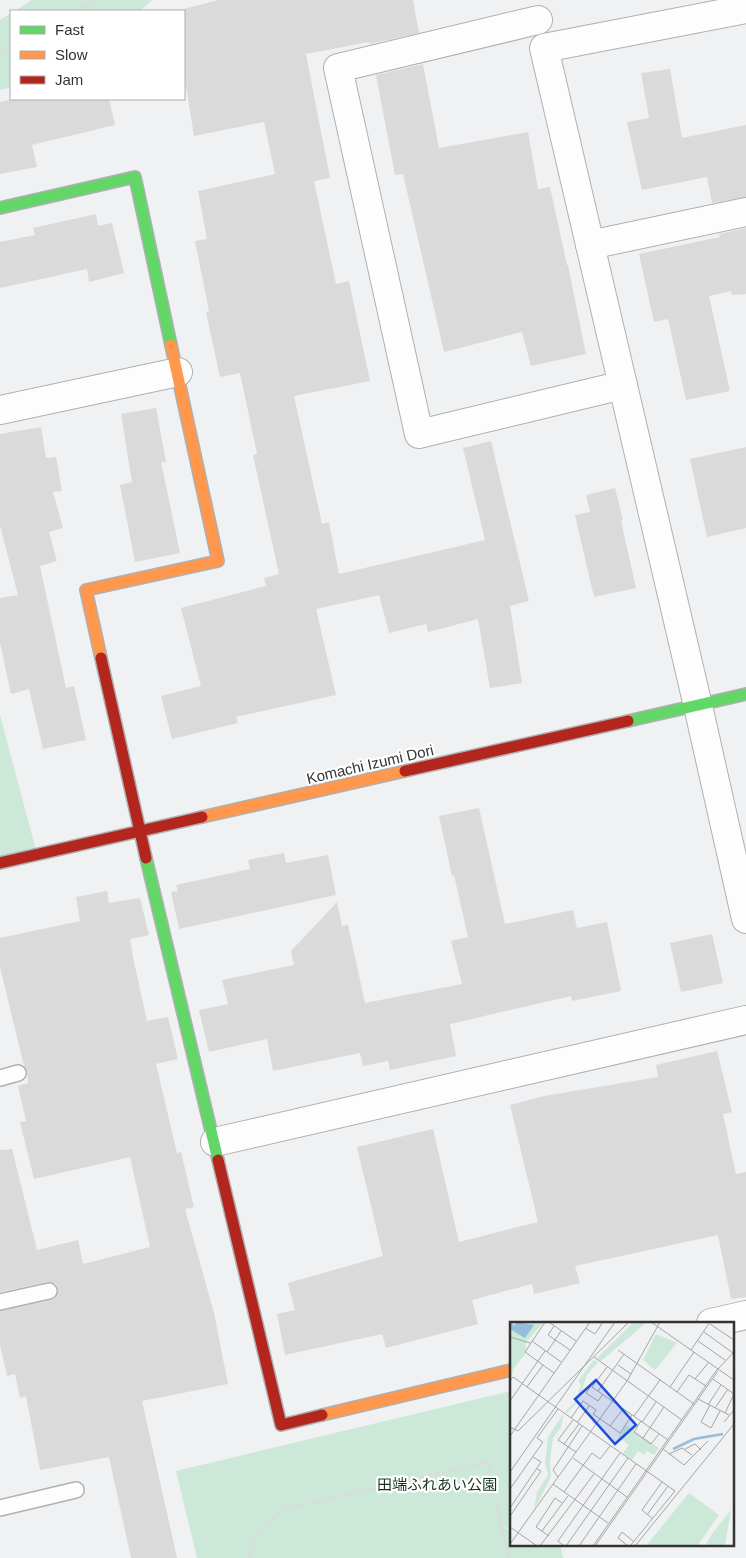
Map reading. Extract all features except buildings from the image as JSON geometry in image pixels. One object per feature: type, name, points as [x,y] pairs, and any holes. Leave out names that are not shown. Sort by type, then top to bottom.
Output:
[{"type":"street","points":[[544,48],[710,8],[746,9]]},
{"type":"street","points":[[623,386],[419,434],[338,68],[536,10],[698,706],[746,919]]},
{"type":"street","points":[[0,208],[135,177],[218,560],[86,590],[140,831],[281,1425],[510,1370]]},
{"type":"street","points":[[590,245],[746,212]]},
{"type":"street","points":[[0,410],[178,372]]},
{"type":"street","name":"Komachi Izumi Dori","points":[[0,863],[746,694]]},
{"type":"street","points":[[215,1142],[746,1020]]},
{"type":"street","points":[[715,1322],[746,1315]]},
{"type":"lane","points":[[0,1078],[18,1074]]},
{"type":"lane","points":[[0,1302],[49,1291]]},
{"type":"lane","points":[[0,1508],[76,1490]]},
{"type":"path","points":[[79,10],[97,0]]},
{"type":"path","points":[[249,1558],[251,1543],[262,1527],[286,1509],[487,1462],[509,1558]]},
{"type":"green space","points":[[32,0],[152,0],[141,10],[17,10]]},
{"type":"green space","points":[[10,14],[10,87],[0,90],[0,20]]},
{"type":"green space","points":[[0,715],[37,854],[0,863]]},
{"type":"green space","name":"田端ふれあい公園","points":[[510,1391],[510,1546],[560,1546],[563,1558],[197,1558],[176,1471]]},
{"type":"traffic: fast","points":[[0,208],[135,177],[171,345]]},
{"type":"traffic: fast","points":[[628,721],[746,694]]},
{"type":"traffic: fast","points":[[146,858],[218,1160]]},
{"type":"traffic: slow","points":[[101,658],[86,590],[218,561],[171,345]]},
{"type":"traffic: slow","points":[[202,817],[405,771]]},
{"type":"traffic: slow","points":[[322,1415],[510,1370]]},
{"type":"traffic: jam","points":[[101,658],[146,858]]},
{"type":"traffic: jam","points":[[405,771],[628,721]]},
{"type":"traffic: jam","points":[[0,863],[202,817]]},
{"type":"traffic: jam","points":[[218,1160],[281,1425],[322,1415]]}]
